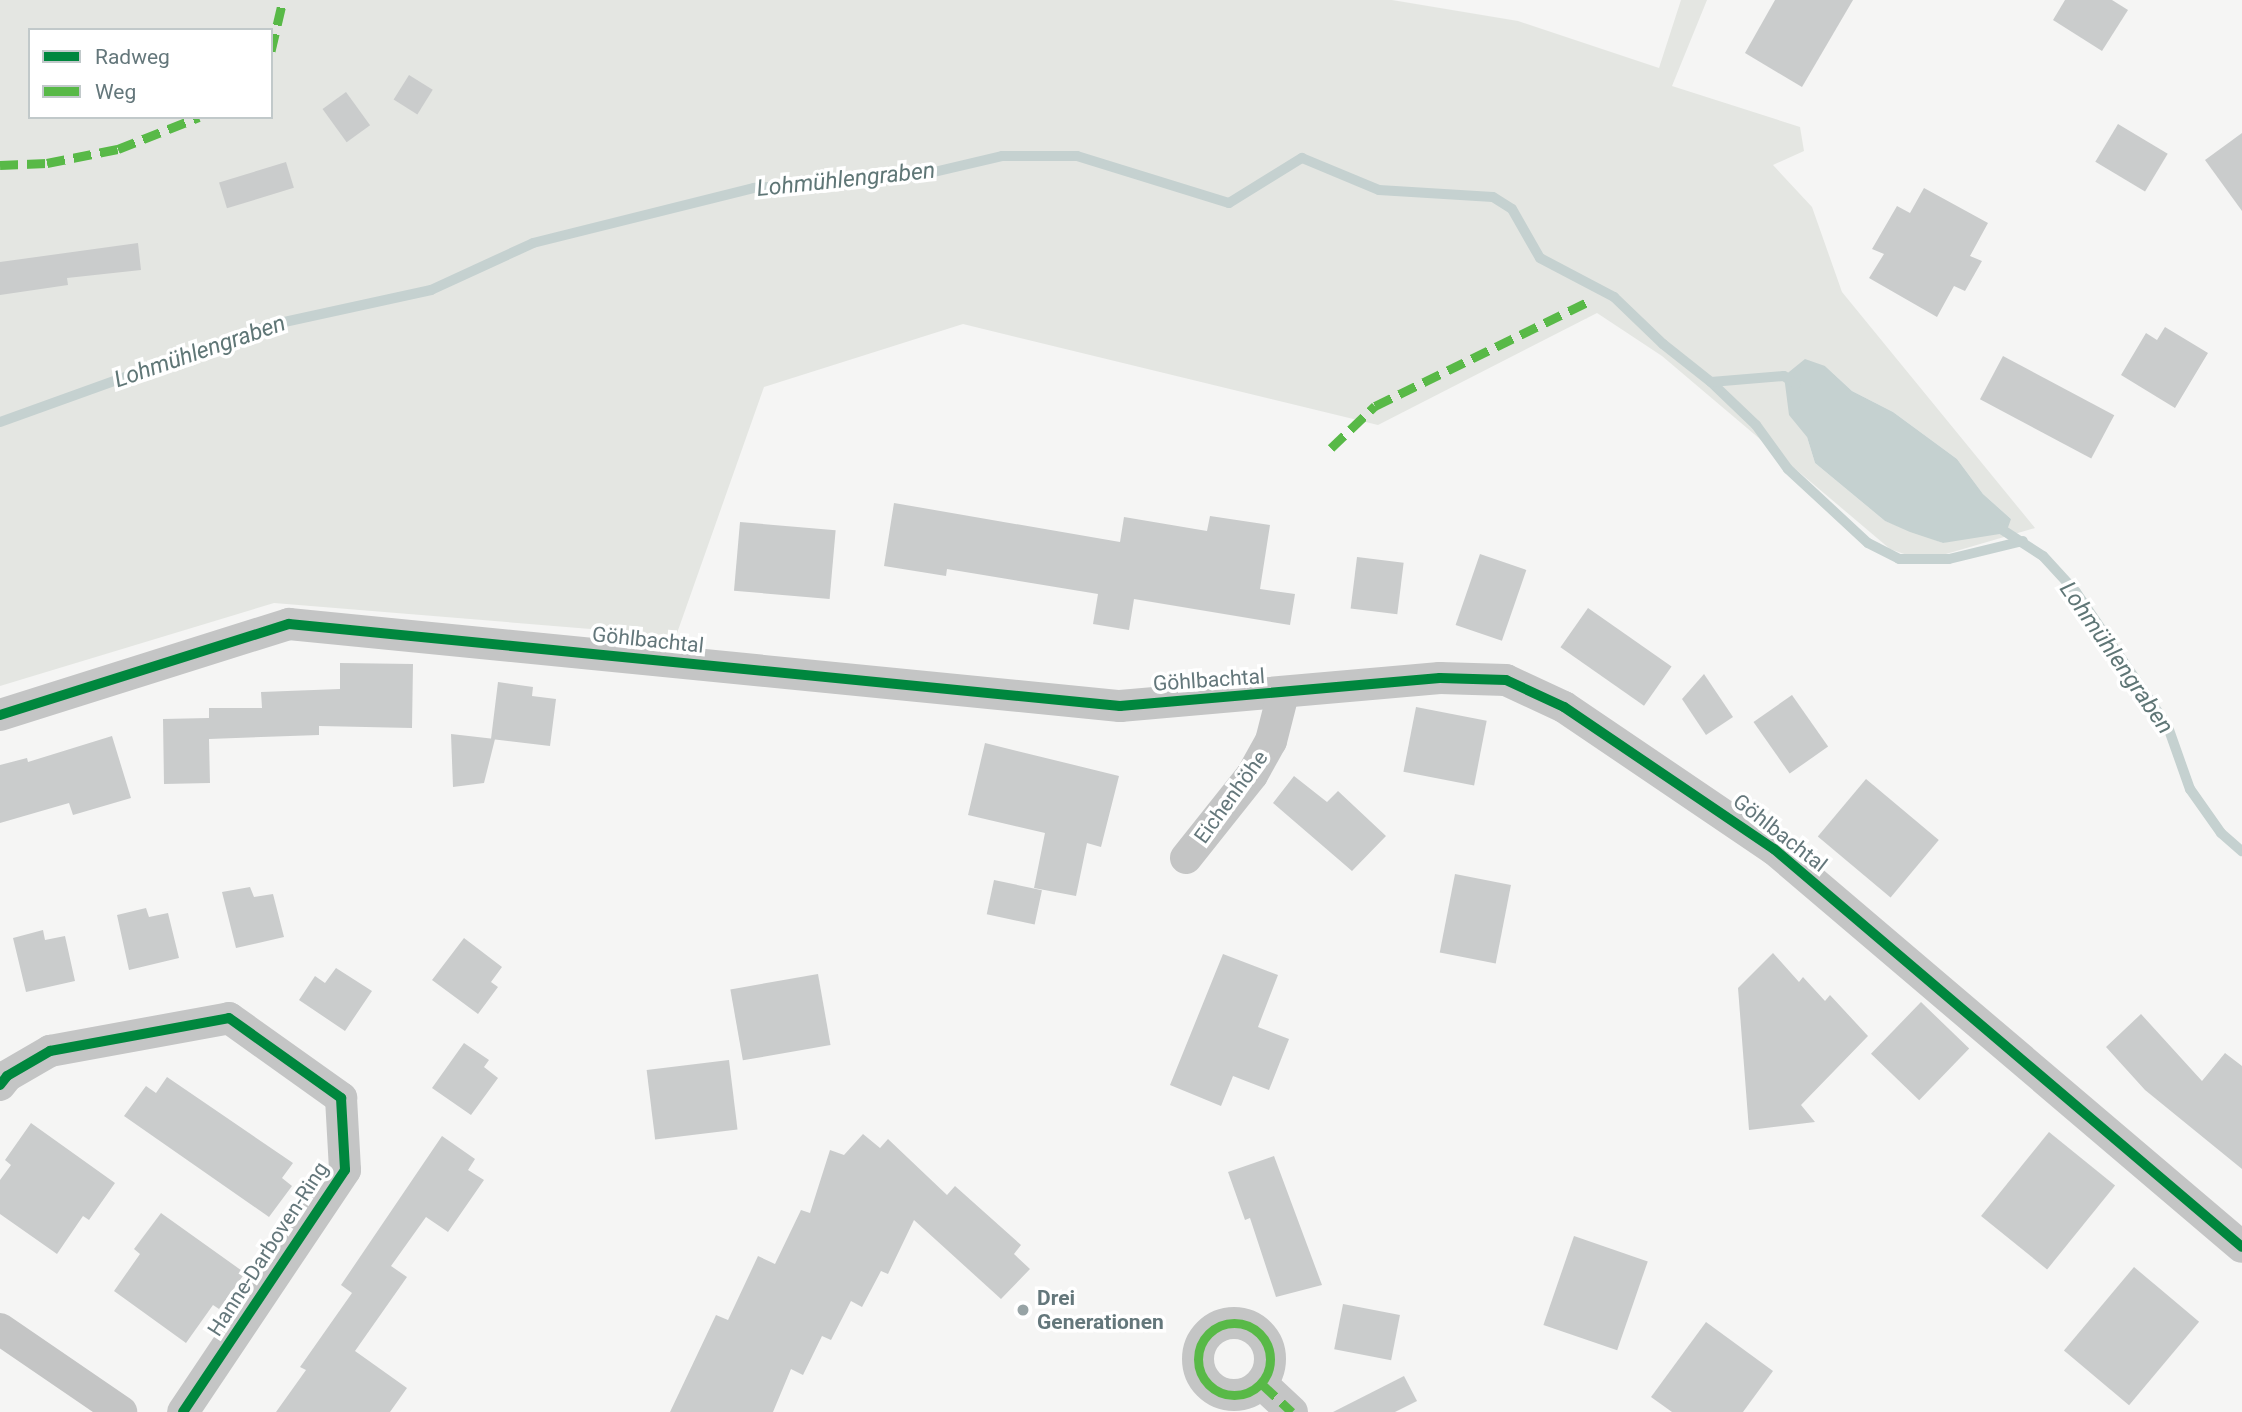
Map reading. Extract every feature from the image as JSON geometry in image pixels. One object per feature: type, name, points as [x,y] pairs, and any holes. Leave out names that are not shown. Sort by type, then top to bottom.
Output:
[{"type":"street","name":"Göhlbachtal","points":[[0,715],[289,624],[1120,706],[1283,694],[1440,678],[1506,680],[1564,707],[1774,849],[2242,1247]]},
{"type":"street","name":"Eichenhöhe","points":[[1186,858],[1252,775],[1271,741],[1283,694]]},
{"type":"street","name":"Hanne-Darboven-Ring","points":[[0,1085],[7,1076],[50,1051],[229,1018],[341,1098],[345,1170],[183,1412]]},
{"type":"street","points":[[0,1329],[121,1412]]},
{"type":"street","points":[[1262,1384],[1292,1412]]},
{"type":"shaded area","points":[[0,0],[1392,0],[1518,21],[1659,68],[1681,0],[1707,0],[1672,86],[1800,127],[1804,151],[1773,165],[1812,207],[1842,292],[2035,528],[1946,554],[1907,555],[1890,549],[1662,356],[1597,313],[1378,425],[963,324],[764,387],[676,636],[274,603],[0,686]],"holes":[[[1825,366],[1852,391],[1893,412],[1957,459],[1983,494],[2011,519],[1943,543],[1885,521],[1815,463],[1807,437]]]},
{"type":"shaded area","points":[[1805,359],[1825,366],[1852,391],[1893,412],[1957,459],[1983,494],[2011,519],[2006,533],[1943,543],[1910,532],[1885,521],[1815,463],[1807,437],[1789,415],[1784,376]]},
{"type":"building","points":[[1775,0],[1853,0],[1802,87],[1745,53]]},
{"type":"building","points":[[2065,0],[2112,0],[2128,10],[2102,51],[2053,20]]},
{"type":"building","points":[[409,75],[433,90],[417,114],[394,100]]},
{"type":"building","points":[[346,92],[370,125],[347,142],[323,109]]},
{"type":"building","points":[[2118,124],[2168,154],[2145,192],[2095,162]]},
{"type":"building","points":[[2242,133],[2242,211],[2205,160]]},
{"type":"building","points":[[286,162],[294,188],[227,208],[219,182]]},
{"type":"building","points":[[1924,188],[1988,223],[1970,256],[1982,261],[1965,291],[1954,286],[1937,317],[1869,278],[1884,254],[1872,249],[1897,206],[1910,213]]},
{"type":"building","points":[[138,243],[141,270],[67,278],[68,285],[0,295],[0,262]]},
{"type":"building","points":[[2165,327],[2208,353],[2175,408],[2121,375],[2146,333],[2157,340]]},
{"type":"building","points":[[2003,356],[2114,415],[2091,458],[1980,399]]},
{"type":"building","points":[[894,503],[1120,542],[1124,517],[1207,531],[1210,516],[1270,525],[1260,589],[1295,594],[1290,625],[1134,599],[1129,630],[1093,624],[1098,594],[947,569],[946,576],[884,566]]},
{"type":"building","points":[[740,522],[836,530],[830,599],[734,591]]},
{"type":"building","points":[[1480,554],[1526,570],[1502,641],[1456,625]]},
{"type":"building","points":[[1357,557],[1404,563],[1397,614],[1351,609]]},
{"type":"building","points":[[1588,608],[1672,667],[1644,706],[1560,647]]},
{"type":"building","points":[[340,663],[413,664],[412,728],[319,726],[319,735],[209,739],[210,783],[164,784],[163,719],[209,718],[209,708],[262,708],[261,692],[340,689]]},
{"type":"building","points":[[1704,674],[1733,717],[1706,735],[1682,699]]},
{"type":"building","points":[[498,682],[533,687],[532,696],[556,699],[550,746],[491,739]]},
{"type":"building","points":[[1792,695],[1828,747],[1790,774],[1753,722]]},
{"type":"building","points":[[1416,707],[1487,721],[1474,786],[1403,772]]},
{"type":"building","points":[[451,734],[495,739],[484,783],[453,787]]},
{"type":"building","points":[[112,736],[131,798],[73,815],[69,803],[0,823],[0,765],[27,758],[28,762]]},
{"type":"building","points":[[985,743],[1119,776],[1101,847],[1087,843],[1076,896],[1034,888],[1045,833],[968,815]]},
{"type":"building","points":[[1294,776],[1327,802],[1338,791],[1386,836],[1352,871],[1273,803]]},
{"type":"building","points":[[1866,779],[1939,840],[1891,898],[1818,836]]},
{"type":"building","points":[[1455,874],[1511,885],[1496,963],[1440,953]]},
{"type":"building","points":[[994,880],[1042,890],[1035,924],[987,914]]},
{"type":"building","points":[[250,887],[254,897],[273,894],[284,937],[236,948],[222,892]]},
{"type":"building","points":[[146,908],[149,917],[168,913],[179,958],[129,970],[117,915]]},
{"type":"building","points":[[43,930],[45,940],[65,936],[75,981],[26,992],[13,938]]},
{"type":"building","points":[[464,938],[502,967],[491,982],[498,987],[478,1014],[432,980]]},
{"type":"building","points":[[1773,953],[1799,982],[1803,977],[1825,1001],[1830,995],[1868,1036],[1801,1105],[1815,1122],[1749,1130],[1738,988]]},
{"type":"building","points":[[1223,954],[1278,975],[1258,1027],[1289,1039],[1269,1090],[1233,1076],[1221,1106],[1170,1085]]},
{"type":"building","points":[[336,968],[372,991],[345,1031],[299,1000],[315,976],[325,983]]},
{"type":"building","points":[[818,974],[831,1045],[743,1060],[730,989]]},
{"type":"building","points":[[1921,1002],[1969,1049],[1919,1100],[1871,1054]]},
{"type":"building","points":[[2141,1014],[2202,1081],[2225,1053],[2242,1066],[2242,1169],[2145,1090],[2106,1047]]},
{"type":"building","points":[[464,1043],[489,1060],[484,1067],[498,1078],[471,1115],[432,1088]]},
{"type":"building","points":[[729,1060],[738,1129],[655,1140],[647,1070]]},
{"type":"building","points":[[167,1077],[293,1163],[282,1178],[292,1186],[269,1217],[124,1116],[146,1086],[156,1093]]},
{"type":"building","points":[[31,1123],[115,1183],[89,1220],[83,1216],[57,1254],[0,1214],[0,1180],[11,1165],[5,1160]]},
{"type":"building","points":[[2049,1132],[2115,1185],[2047,1269],[1981,1216]]},
{"type":"building","points":[[863,1134],[880,1148],[888,1139],[947,1195],[955,1186],[1021,1245],[1014,1254],[1030,1269],[1001,1299],[914,1220],[888,1274],[881,1271],[862,1307],[851,1301],[831,1340],[822,1336],[803,1375],[791,1369],[773,1412],[670,1412],[716,1315],[728,1320],[758,1256],[775,1264],[801,1210],[810,1213],[830,1150],[844,1155]]},
{"type":"building","points":[[442,1136],[475,1159],[468,1170],[484,1180],[448,1232],[426,1217],[391,1266],[407,1277],[355,1351],[407,1388],[390,1412],[276,1412],[306,1370],[300,1367],[352,1293],[341,1285]]},
{"type":"building","points":[[1274,1156],[1322,1285],[1276,1297],[1250,1218],[1245,1220],[1228,1172]]},
{"type":"building","points":[[161,1213],[245,1273],[219,1309],[213,1305],[186,1343],[114,1291],[140,1254],[134,1249]]},
{"type":"building","points":[[1574,1236],[1648,1261],[1617,1350],[1543,1325]]},
{"type":"building","points":[[2134,1267],[2199,1322],[2129,1405],[2064,1350]]},
{"type":"building","points":[[1343,1304],[1400,1315],[1391,1360],[1334,1349]]},
{"type":"building","points":[[1706,1322],[1773,1371],[1743,1412],[1672,1412],[1651,1397]]},
{"type":"building","points":[[1404,1376],[1417,1401],[1395,1412],[1333,1412]]},
{"type":"waterway","name":"Lohmühlengraben","points":[[0,422],[266,326],[431,290],[533,243],[754,188],[917,176],[1002,156],[1077,156],[1229,203],[1302,158],[1379,190],[1493,197],[1512,209],[1540,258],[1614,297],[1663,344],[1711,382],[1784,376],[1796,384]]},
{"type":"waterway","name":"Lohmühlengraben","points":[[1711,382],[1756,425],[1788,469],[1868,543],[1899,559],[1949,559],[2023,541]]},
{"type":"waterway","name":"Lohmühlengraben","points":[[1995,525],[2043,556],[2076,592],[2168,727],[2190,789],[2221,833],[2242,851]]},
{"type":"marked path","points":[[273,42],[283,0]]},
{"type":"marked path","points":[[0,165],[47,163],[118,149],[194,119]]},
{"type":"marked path","points":[[1331,448],[1375,406],[1591,300]]},
{"type":"marked path","points":[[1241,1323],[1260,1333],[1268,1345],[1270,1359],[1268,1373],[1260,1385],[1248,1393],[1227,1395],[1208,1385],[1200,1373],[1198,1352],[1208,1333],[1220,1325],[1241,1323]]},
{"type":"marked path","points":[[1262,1384],[1292,1412]]},
{"type":"cycle path","points":[[0,715],[289,624],[1120,706],[1440,678],[1506,680],[1564,707],[1774,849],[2242,1247]]},
{"type":"cycle path","points":[[0,1085],[7,1076],[50,1051],[229,1018],[341,1098],[345,1170],[183,1412]]},
{"type":"place","name":"Drei Generationen","points":[[1023,1310]]}]
